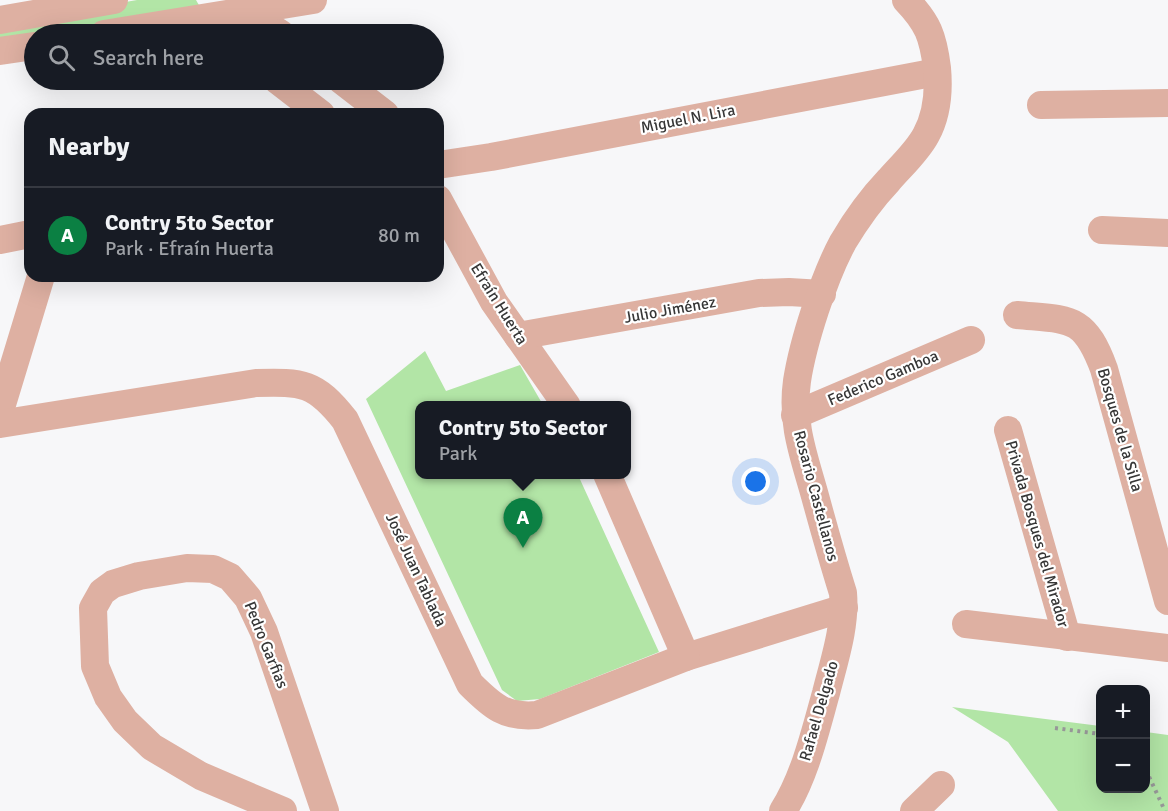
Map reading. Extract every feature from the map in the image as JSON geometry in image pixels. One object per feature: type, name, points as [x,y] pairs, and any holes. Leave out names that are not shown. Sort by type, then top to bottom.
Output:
[{"type":"street","points":[[169,24],[215,17],[242,5],[313,0]]},
{"type":"street","name":"Rosario Castellanos","points":[[844,608],[843,593],[798,442],[795,399],[801,361],[822,294],[842,244],[860,214],[919,146],[932,124],[936,106],[937,72],[934,47],[930,31],[922,17],[906,0]]},
{"type":"street","points":[[0,20],[103,1]]},
{"type":"street","points":[[242,5],[268,24]]},
{"type":"street","points":[[0,51],[24,47]]},
{"type":"street","name":"Miguel N. Lira","points":[[444,164],[503,155],[937,72]]},
{"type":"street","points":[[290,90],[313,108]]},
{"type":"street","points":[[354,90],[377,108]]},
{"type":"street","points":[[1041,105],[1168,103]]},
{"type":"street","name":"Efraín Huerta","points":[[444,210],[494,302],[564,401]]},
{"type":"street","points":[[1102,230],[1168,232]]},
{"type":"street","points":[[0,240],[24,235]]},
{"type":"street","points":[[0,411],[39,282]]},
{"type":"street","name":"Julio Jiménez","points":[[518,336],[759,293],[822,294]]},
{"type":"street","name":"Bosques de la Silla","points":[[1017,315],[1059,319],[1074,324],[1087,333],[1096,349],[1104,369],[1167,596]]},
{"type":"street","name":"Federico Gamboa","points":[[795,416],[971,340]]},
{"type":"street","name":"José Juan Tablada","points":[[0,424],[256,383],[290,382],[312,387],[330,401],[345,420],[470,684],[485,699],[510,715],[537,715],[686,657],[844,608]]},
{"type":"street","name":"Privada Bosques del Mirador","points":[[1008,430],[1067,637]]},
{"type":"street","points":[[609,479],[686,657]]},
{"type":"street","name":"Pedro Garfias","points":[[283,811],[201,776],[152,747],[125,722],[108,697],[95,666],[93,608],[102,592],[113,584],[139,576],[187,567],[213,569],[230,577],[248,598],[264,632],[325,811]]},
{"type":"street","name":"Rafael Delgado","points":[[783,811],[816,730],[835,659],[844,608]]},
{"type":"street","points":[[966,624],[1168,648]]},
{"type":"street","points":[[914,811],[941,785]]},
{"type":"path","points":[[1054,728],[1096,733]]},
{"type":"path","points":[[1150,779],[1165,811]]},
{"type":"green space","points":[[137,0],[196,0],[200,7],[103,24],[24,24],[24,38],[0,42],[0,24]]},
{"type":"green space","points":[[425,351],[446,391],[520,365],[541,401],[415,401],[415,479],[580,479],[659,652],[540,699],[517,701],[502,690],[366,399]]},
{"type":"green space","points":[[952,707],[1096,725],[1096,793],[1150,793],[1150,733],[1168,735],[1168,811],[1058,811],[1008,742]]},
{"type":"place","name":"Contry 5to Sector","points":[[523,548]]}]
